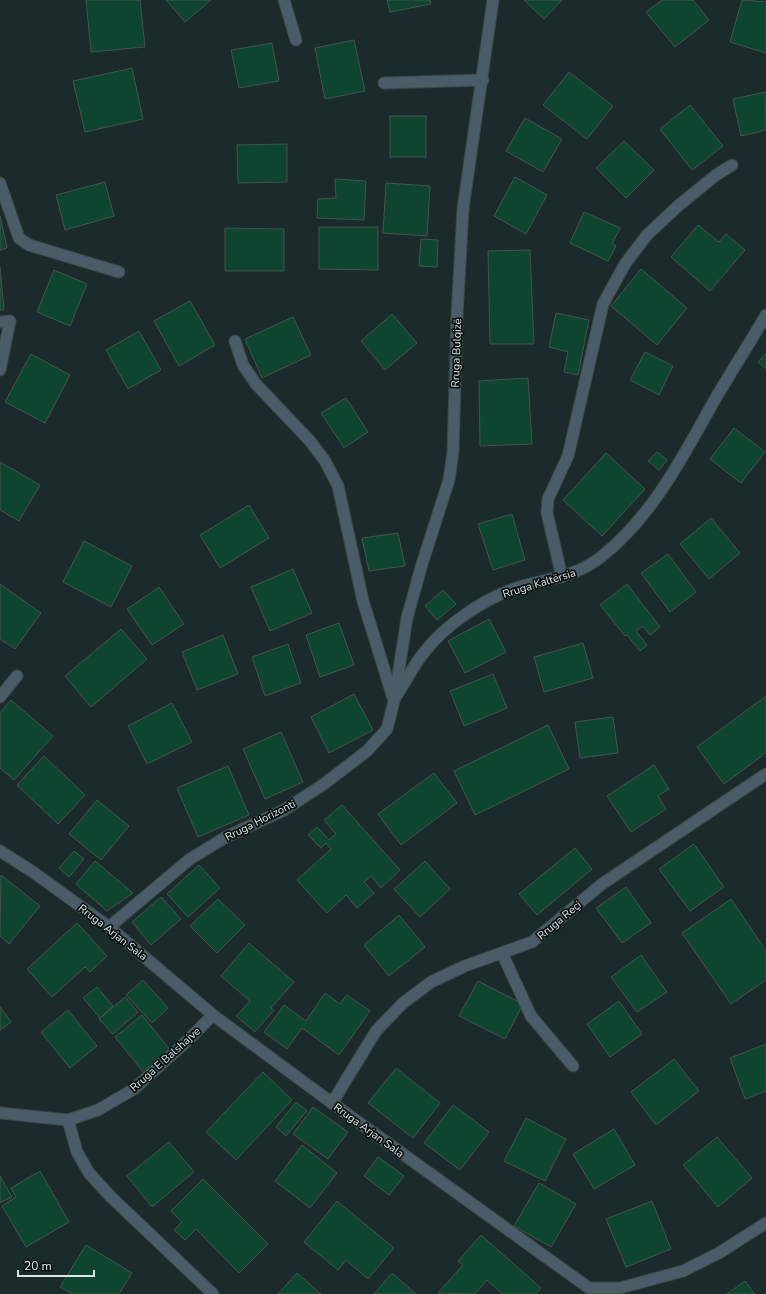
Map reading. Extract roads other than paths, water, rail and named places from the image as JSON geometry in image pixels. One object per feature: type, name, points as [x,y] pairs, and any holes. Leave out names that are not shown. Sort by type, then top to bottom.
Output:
[{"type":"street","points":[[284,0],[296,40]]},
{"type":"street","name":"Rruga Bulqizë","points":[[394,701],[408,618],[422,564],[449,480],[453,452],[457,316],[463,209],[483,80],[493,0]]},
{"type":"street","points":[[384,83],[483,80]]},
{"type":"street","points":[[562,577],[546,513],[548,499],[568,456],[603,304],[625,264],[647,235],[678,206],[716,175],[732,165]]},
{"type":"street","points":[[0,183],[19,238],[29,245],[119,272]]},
{"type":"street","name":"Rruga Kaltërsia","points":[[394,701],[422,655],[444,632],[472,610],[504,593],[523,586],[562,577],[580,570],[601,557],[634,526],[664,487],[766,315]]},
{"type":"street","points":[[0,322],[10,321],[0,370]]},
{"type":"street","points":[[235,341],[243,365],[256,384],[310,441],[325,461],[338,486],[363,601],[394,701]]},
{"type":"street","points":[[0,697],[17,676]]},
{"type":"street","name":"Rruga Horizonti","points":[[109,927],[190,859],[226,837],[284,810],[324,784],[367,752],[387,729],[394,701]]},
{"type":"street","name":"Rruga Reçi","points":[[332,1103],[376,1032],[403,1003],[431,982],[465,966],[532,942],[602,884],[766,774]]},
{"type":"street","name":"Rruga Arjan Sala","points":[[0,851],[33,872],[109,927],[213,1015],[591,1291],[620,1288],[684,1271],[719,1253],[766,1224]]},
{"type":"street","points":[[502,953],[531,1016],[573,1066]]},
{"type":"street","name":"Rruga E Balshajve","points":[[0,1113],[68,1120],[98,1110],[134,1089],[187,1041],[213,1015]]},
{"type":"street","points":[[68,1120],[77,1152],[90,1173],[110,1196],[213,1294]]}]
